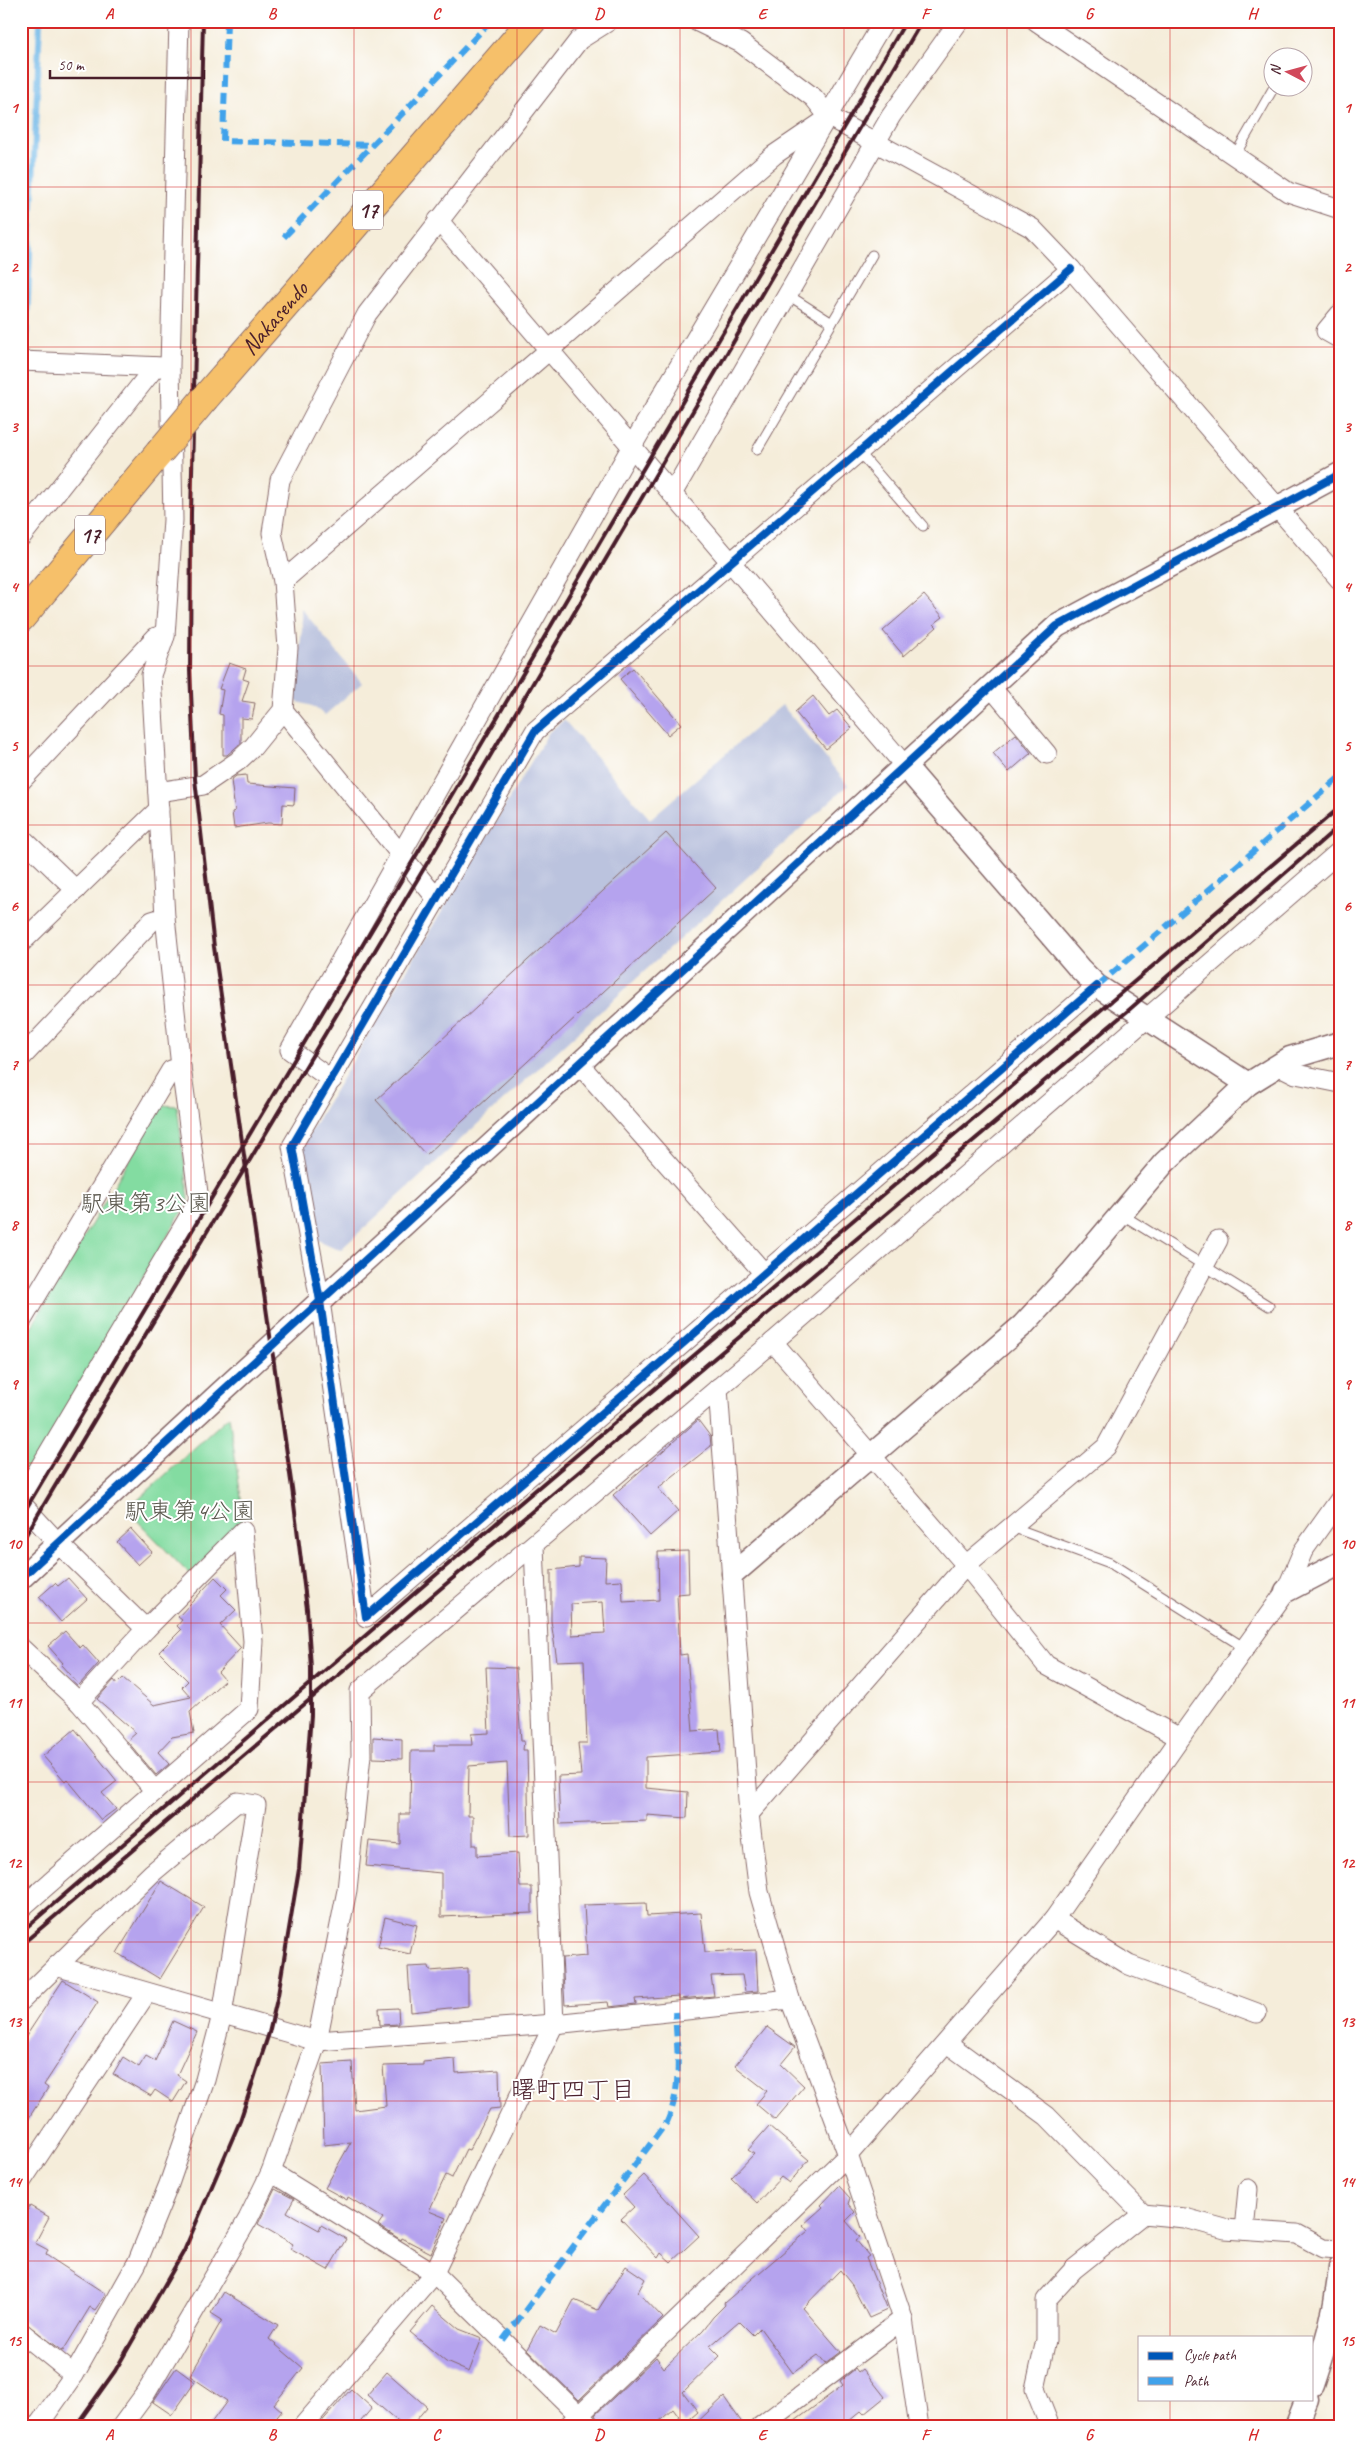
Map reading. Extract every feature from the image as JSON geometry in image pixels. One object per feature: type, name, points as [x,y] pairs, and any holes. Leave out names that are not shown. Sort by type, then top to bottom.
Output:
[{"type":"highway","name":"Nakasendo","points":[[21,618],[205,398],[532,21]]},
{"type":"street","points":[[21,1499],[199,1200],[180,1067],[165,917],[151,675],[165,636],[173,520],[163,367],[179,21]]},
{"type":"street","points":[[21,943],[76,890],[159,801],[203,785],[210,780],[248,752],[283,710],[288,648],[283,581],[272,533],[280,480],[367,314],[579,40],[609,21]]},
{"type":"street","points":[[696,21],[741,43],[814,98],[829,117],[1032,228],[1071,268],[1340,580]]},
{"type":"street","points":[[332,1080],[290,1050],[632,446],[829,117],[884,21]]},
{"type":"street","points":[[672,494],[891,116],[958,21]]},
{"type":"street","points":[[1036,21],[1234,158],[1288,192],[1340,209]]},
{"type":"street","points":[[283,581],[774,155],[829,117]]},
{"type":"street","points":[[438,220],[1079,968],[1097,986],[1144,1019],[1248,1084]]},
{"type":"street","points":[[1071,268],[535,731],[292,1146],[320,1301],[366,1617],[763,1272],[1097,986]]},
{"type":"street","points":[[1340,314],[1326,331],[1340,339]]},
{"type":"street","points":[[21,361],[163,367]]},
{"type":"street","points":[[21,537],[163,367]]},
{"type":"street","points":[[21,1578],[320,1301],[1057,626],[1340,474]]},
{"type":"street","points":[[21,781],[156,637],[165,636]]},
{"type":"street","points":[[992,687],[1047,754]]},
{"type":"street","points":[[283,710],[437,899]]},
{"type":"street","points":[[21,837],[76,890]]},
{"type":"street","points":[[121,2427],[146,2393],[248,2219],[270,2172],[317,2041],[347,1890],[361,1755],[360,1691],[534,1546],[773,1342],[1340,851]]},
{"type":"street","points":[[21,1058],[152,921],[165,917]]},
{"type":"street","points":[[733,1574],[1023,1325],[1071,1273],[1164,1162],[1248,1084],[1290,1058],[1340,1042]]},
{"type":"street","points":[[579,1064],[763,1272]]},
{"type":"street","points":[[1278,1065],[1296,1074],[1340,1083]]},
{"type":"street","points":[[21,1322],[171,1070],[180,1067]]},
{"type":"street","points":[[749,1814],[966,1565],[1106,1447],[1218,1240]]},
{"type":"street","points":[[773,1342],[966,1565],[1046,1665],[1180,1738]]},
{"type":"street","points":[[718,1388],[749,1814],[759,1892],[790,1999],[848,2155],[903,2319],[919,2427]]},
{"type":"street","points":[[270,2172],[434,2273],[580,2423],[848,2155],[1054,1919],[1180,1738],[1286,1591],[1303,1551],[1340,1499]]},
{"type":"street","points":[[21,1503],[58,1543],[146,1629]]},
{"type":"street","points":[[21,1908],[249,1709],[253,1641],[244,1531],[146,1629],[79,1702]]},
{"type":"street","points":[[302,2427],[434,2273],[554,2024],[534,1546]]},
{"type":"street","points":[[1286,1591],[1340,1563]]},
{"type":"street","points":[[21,1648],[79,1702],[155,1791]]},
{"type":"street","points":[[21,2001],[152,1873],[237,1802],[256,1805],[222,2016],[205,2080],[169,2184],[137,2263],[74,2375],[37,2427]]},
{"type":"street","points":[[1054,1919],[1128,1965],[1257,2013]]},
{"type":"street","points":[[56,1966],[222,2016],[317,2041],[554,2024],[790,1999]]},
{"type":"street","points":[[21,2182],[146,1994]]},
{"type":"street","points":[[946,2043],[1047,2116],[1143,2214],[1185,2218],[1225,2229],[1297,2234],[1323,2248],[1340,2249]]},
{"type":"street","points":[[1244,2230],[1248,2188]]},
{"type":"street","points":[[1050,2427],[1035,2389],[1046,2340],[1046,2300],[1074,2269],[1143,2214]]},
{"type":"street","points":[[1314,2380],[1335,2332],[1340,2267]]},
{"type":"street","points":[[760,2427],[903,2319]]},
{"type":"street","points":[[23,2336],[74,2375]]},
{"type":"street","points":[[1296,2427],[1308,2400]]},
{"type":"lane","points":[[1234,158],[1268,98]]},
{"type":"lane","points":[[757,450],[872,255]]},
{"type":"lane","points":[[788,295],[832,323]]},
{"type":"lane","points":[[859,452],[923,526]]},
{"type":"lane","points":[[1121,1214],[1269,1306]]},
{"type":"lane","points":[[1012,1527],[1110,1564],[1245,1648]]},
{"type":"shaded area","points":[[301,608],[362,683],[325,715],[312,706],[294,701],[302,629]]},
{"type":"shaded area","points":[[782,705],[848,785],[340,1250],[316,1239],[300,1149],[549,732],[564,720],[650,819]]},
{"type":"green space","name":"駅東第3公園","points":[[161,1105],[177,1106],[189,1199],[30,1473],[21,1474],[21,1345]]},
{"type":"green space","name":"駅東第4公園","points":[[229,1416],[244,1518],[190,1575],[127,1510]]},
{"type":"building","points":[[924,595],[943,617],[934,624],[937,627],[904,656],[883,631]]},
{"type":"building","points":[[229,663],[246,669],[243,679],[249,681],[242,701],[255,703],[252,719],[241,718],[241,743],[227,755],[223,755],[223,715],[219,714],[223,690],[219,689]]},
{"type":"building","points":[[633,668],[681,724],[668,735],[620,679]]},
{"type":"building","points":[[813,696],[829,716],[837,710],[852,728],[826,749],[795,712]]},
{"type":"building","points":[[1016,734],[1031,753],[1009,772],[993,753]]},
{"type":"building","points":[[246,775],[247,784],[295,788],[294,805],[283,804],[282,824],[268,823],[234,828],[232,812],[235,811],[231,780],[236,776]]},
{"type":"building","points":[[666,833],[716,888],[426,1155],[376,1100]]},
{"type":"building","points":[[698,1420],[710,1436],[711,1446],[658,1488],[678,1511],[650,1536],[613,1495]]},
{"type":"building","points":[[131,1529],[152,1552],[138,1565],[117,1542]]},
{"type":"building","points":[[688,1551],[689,1593],[677,1594],[680,1655],[687,1654],[693,1731],[719,1729],[721,1752],[646,1757],[646,1788],[688,1792],[687,1818],[647,1815],[647,1821],[560,1824],[558,1776],[581,1775],[578,1743],[587,1743],[584,1660],[557,1661],[551,1621],[551,1570],[579,1567],[579,1557],[606,1558],[605,1581],[622,1580],[623,1602],[659,1600],[658,1552]],"holes":[[[603,1602],[605,1633],[572,1635],[571,1604]]]},
{"type":"building","points":[[215,1577],[227,1589],[221,1595],[236,1610],[220,1625],[241,1648],[218,1672],[225,1680],[190,1712],[194,1733],[172,1737],[158,1752],[169,1764],[156,1775],[127,1741],[136,1733],[97,1699],[114,1680],[117,1684],[123,1678],[154,1705],[191,1697],[182,1687],[188,1681],[159,1652],[181,1630],[177,1626],[182,1620],[178,1617]]},
{"type":"building","points":[[68,1578],[87,1599],[61,1622],[39,1597],[55,1583],[58,1586]]},
{"type":"building","points":[[65,1631],[80,1648],[83,1645],[99,1663],[79,1685],[61,1665],[63,1663],[48,1646]]},
{"type":"building","points":[[486,1667],[516,1668],[521,1741],[524,1741],[523,1750],[527,1750],[529,1835],[510,1836],[507,1763],[469,1766],[468,1816],[473,1816],[473,1845],[477,1845],[477,1856],[518,1853],[520,1887],[532,1887],[532,1913],[441,1917],[441,1873],[366,1866],[369,1841],[400,1844],[400,1814],[410,1814],[411,1751],[434,1751],[434,1745],[472,1745],[471,1734],[489,1733]]},
{"type":"building","points":[[75,1729],[117,1781],[102,1793],[116,1809],[101,1820],[67,1779],[65,1781],[43,1756]]},
{"type":"building","points":[[373,1737],[402,1739],[402,1759],[373,1758]]},
{"type":"building","points":[[161,1881],[204,1907],[160,1979],[117,1953]]},
{"type":"building","points":[[646,1903],[647,1916],[701,1913],[705,1952],[756,1950],[758,1991],[745,1992],[742,1975],[711,1976],[714,1996],[679,1999],[679,1996],[635,1999],[636,2004],[609,2007],[608,2002],[565,2005],[562,1958],[587,1956],[584,1905]]},
{"type":"building","points":[[385,1917],[417,1925],[410,1954],[378,1947]]},
{"type":"building","points":[[429,1966],[430,1971],[468,1968],[468,2006],[411,2012],[408,1967]]},
{"type":"building","points":[[63,1980],[98,2002],[44,2085],[48,2088],[21,2130],[21,2044]]},
{"type":"building","points":[[398,2008],[399,2024],[380,2025],[379,2009]]},
{"type":"building","points":[[173,2021],[197,2032],[177,2075],[186,2081],[173,2102],[155,2090],[151,2096],[113,2074],[123,2057],[139,2067],[146,2056],[155,2061]]},
{"type":"building","points":[[767,2027],[795,2047],[781,2064],[804,2086],[775,2120],[756,2104],[767,2091],[735,2066]]},
{"type":"building","points":[[455,2059],[456,2073],[499,2070],[500,2108],[490,2109],[469,2150],[466,2149],[452,2178],[446,2175],[429,2211],[446,2218],[431,2253],[402,2238],[401,2240],[378,2225],[383,2218],[348,2197],[347,2200],[325,2188],[351,2142],[324,2145],[322,2064],[352,2062],[355,2110],[386,2106],[383,2066],[423,2065],[423,2062]]},
{"type":"building","points":[[769,2126],[809,2160],[789,2183],[781,2177],[757,2203],[731,2178],[754,2154],[748,2150]]},
{"type":"building","points":[[644,2175],[699,2236],[671,2262],[661,2253],[658,2258],[621,2219],[634,2207],[623,2195]]},
{"type":"building","points":[[839,2186],[850,2198],[848,2204],[855,2212],[846,2221],[860,2237],[856,2240],[869,2256],[866,2258],[887,2310],[869,2318],[852,2285],[840,2270],[803,2308],[841,2352],[825,2364],[818,2355],[793,2373],[760,2328],[753,2335],[739,2321],[710,2346],[720,2356],[683,2392],[698,2412],[684,2424],[673,2409],[653,2427],[602,2427],[595,2415],[656,2357],[664,2368],[703,2330],[725,2305],[724,2303],[808,2231],[803,2225],[823,2207],[821,2205]]},
{"type":"building","points":[[275,2189],[294,2199],[287,2212],[319,2230],[321,2225],[346,2239],[328,2270],[290,2249],[293,2244],[258,2224]]},
{"type":"building","points":[[30,2206],[49,2217],[35,2243],[48,2250],[46,2255],[106,2294],[95,2310],[90,2307],[63,2351],[21,2320],[21,2221]]},
{"type":"building","points":[[626,2266],[645,2279],[638,2292],[663,2318],[579,2400],[527,2349],[540,2325],[556,2334],[574,2300],[598,2310]]},
{"type":"building","points":[[224,2292],[278,2325],[269,2339],[303,2368],[274,2404],[282,2411],[269,2427],[208,2427],[227,2401],[190,2376],[222,2320],[211,2313]]},
{"type":"building","points":[[432,2306],[459,2329],[482,2338],[469,2372],[446,2362],[410,2332]]},
{"type":"building","points":[[176,2368],[195,2382],[172,2415],[153,2402]]},
{"type":"building","points":[[855,2369],[858,2373],[863,2369],[885,2397],[864,2414],[861,2411],[842,2427],[787,2427],[842,2386],[840,2381]]},
{"type":"building","points":[[387,2372],[427,2407],[410,2427],[404,2427],[367,2395]]},
{"type":"building","points":[[351,2389],[372,2408],[356,2427],[317,2427]]},
{"type":"building","points":[[724,2397],[745,2427],[692,2427]]},
{"type":"waterway","points":[[26,343],[40,21]]},
{"type":"waterway","points":[[21,460],[25,380]]},
{"type":"railway","points":[[75,2427],[115,2371],[184,2251],[240,2121],[269,2033],[278,1995],[299,1869],[311,1715],[311,1668],[307,1609],[292,1488],[214,947],[195,779],[190,671],[191,513],[203,21]]},
{"type":"railway","points":[[21,1517],[417,854],[906,21]]},
{"type":"railway","points":[[21,1543],[429,860],[922,21]]},
{"type":"railway","points":[[21,1932],[473,1543],[1340,807]]},
{"type":"railway","points":[[21,1945],[486,1550],[1130,1009],[1340,825]]},
{"type":"marked path","points":[[227,21],[223,141],[372,145]]},
{"type":"marked path","points":[[284,237],[491,21]]},
{"type":"marked path","points":[[1097,986],[1340,777]]},
{"type":"marked path","points":[[503,2340],[667,2122],[675,2095],[678,2068],[675,2012]]},
{"type":"cycle path","points":[[1071,269],[535,731],[292,1146],[320,1301],[366,1617],[1097,986]]},
{"type":"cycle path","points":[[21,1578],[1057,626],[1340,474]]},
{"type":"district","name":"曙町四丁目","points":[[573,2089]]}]
